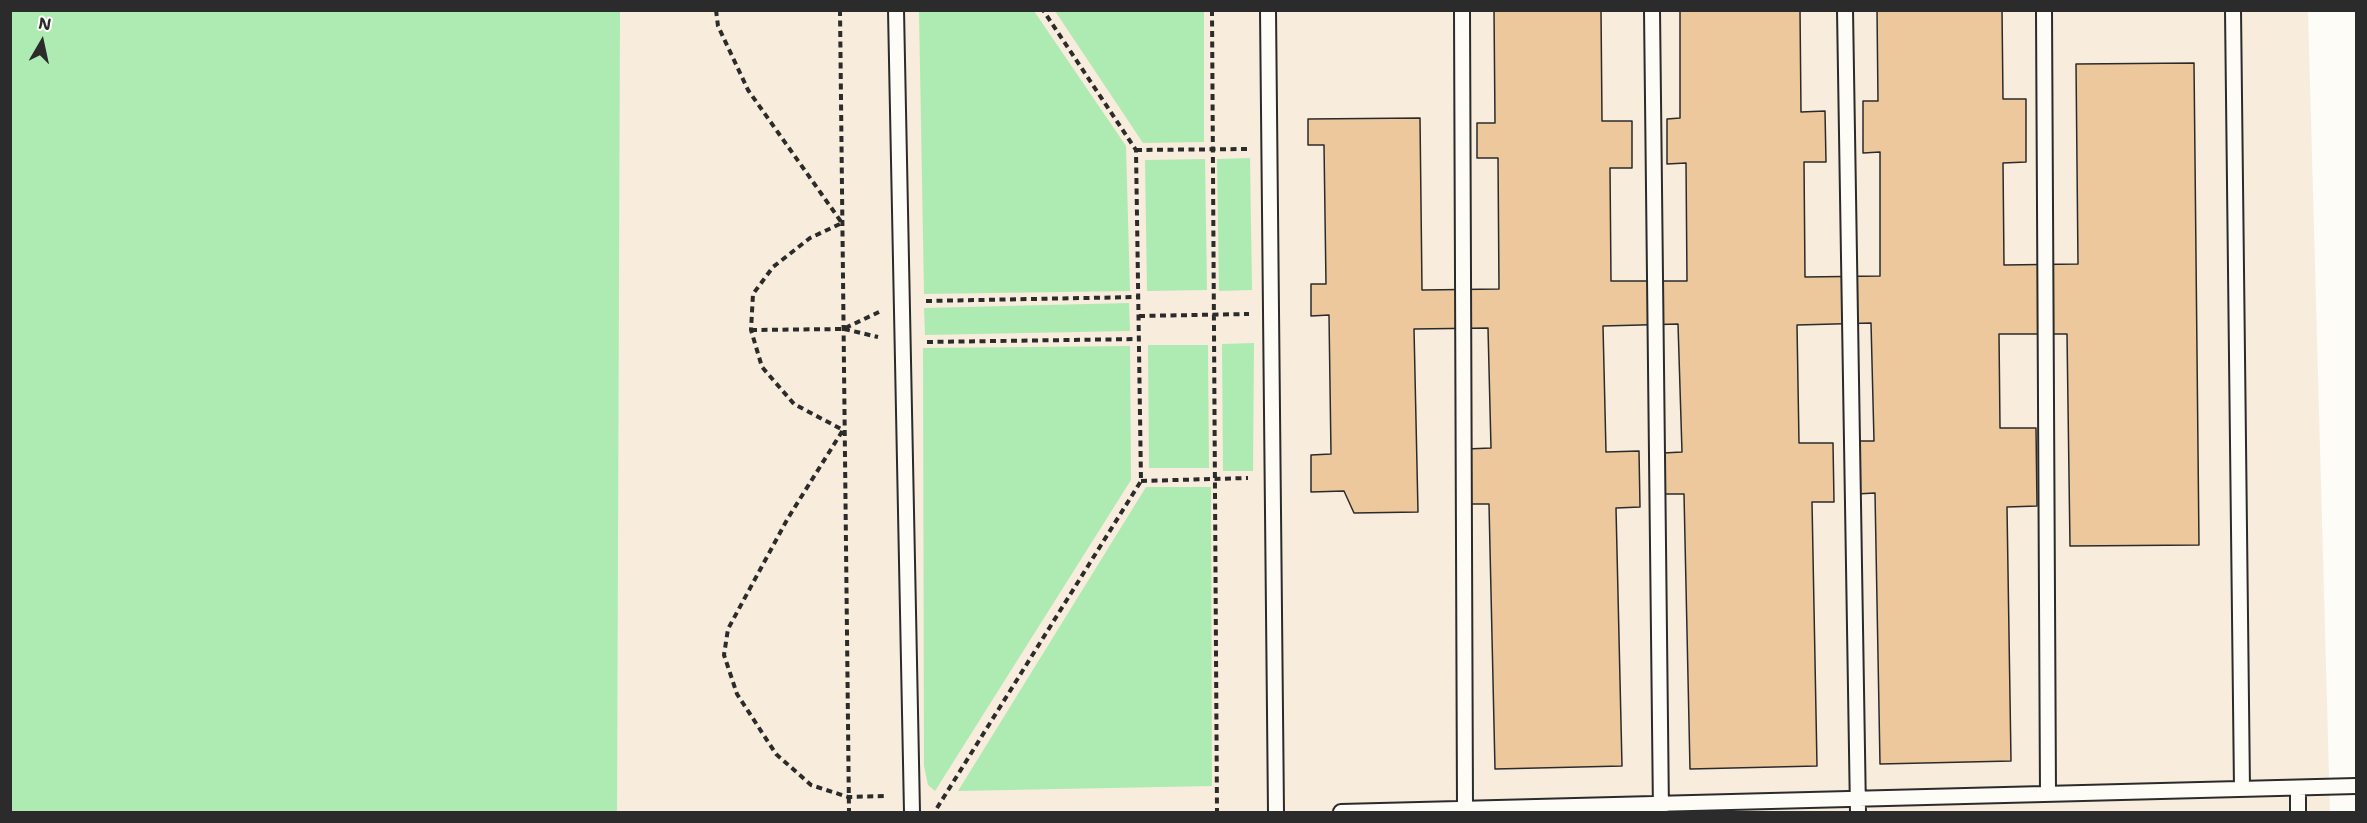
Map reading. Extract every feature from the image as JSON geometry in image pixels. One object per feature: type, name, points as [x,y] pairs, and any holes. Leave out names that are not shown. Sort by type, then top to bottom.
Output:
[{"type":"lane","points":[[896,10],[912,813]]},
{"type":"lane","points":[[1268,10],[1276,813]]},
{"type":"lane","points":[[1462,10],[1465,809]]},
{"type":"lane","points":[[1652,10],[1661,808]]},
{"type":"lane","points":[[1845,10],[1858,806]]},
{"type":"lane","points":[[2044,10],[2048,794]]},
{"type":"lane","points":[[2233,10],[2242,789]]},
{"type":"lane","points":[[1341,813],[1465,809],[1858,806],[2048,794],[2356,786]]},
{"type":"lane","points":[[2298,788],[2298,813]]},
{"type":"path","points":[[716,10],[718,27],[748,90],[842,223]]},
{"type":"path","points":[[840,10],[849,813]]},
{"type":"path","points":[[934,813],[1141,481],[1136,150],[1043,10]]},
{"type":"path","points":[[1212,10],[1217,813]]},
{"type":"path","points":[[1136,150],[1269,149]]},
{"type":"path","points":[[842,223],[810,238],[773,267],[753,294],[751,330],[762,367],[794,404],[843,430]]},
{"type":"path","points":[[843,329],[902,302],[1138,297]]},
{"type":"path","points":[[1139,316],[1271,314]]},
{"type":"path","points":[[751,330],[843,329],[903,343],[1139,339]]},
{"type":"path","points":[[843,430],[788,518],[728,629],[724,655],[737,694],[776,754],[810,785],[848,797],[912,795]]},
{"type":"path","points":[[1141,481],[1272,477]]},
{"type":"shaded area","points":[[619,11],[2308,11],[2330,812],[615,812]]},
{"type":"green space","points":[[10,11],[620,11],[617,812],[11,812]]},
{"type":"green space","points":[[919,11],[1034,11],[1126,146],[1130,291],[924,294]]},
{"type":"green space","points":[[1055,11],[1204,11],[1204,142],[1143,143]]},
{"type":"green space","points":[[1250,158],[1252,290],[1219,291],[1217,159]]},
{"type":"green space","points":[[1205,159],[1207,290],[1147,291],[1145,160]]},
{"type":"green space","points":[[1129,303],[1130,331],[925,335],[924,308]]},
{"type":"green space","points":[[1254,343],[1253,471],[1223,471],[1222,344]]},
{"type":"green space","points":[[1148,345],[1208,345],[1209,468],[1149,468]]},
{"type":"green space","points":[[1130,346],[1131,480],[935,791],[928,785],[924,766],[923,348]]},
{"type":"green space","points":[[1146,487],[1211,487],[1212,786],[958,791]]},
{"type":"building","points":[[1494,10],[1601,10],[1602,121],[1632,121],[1632,168],[1610,168],[1611,281],[1687,281],[1686,163],[1667,164],[1667,119],[1680,118],[1680,10],[1800,10],[1801,112],[1825,111],[1826,162],[1804,162],[1805,277],[1880,276],[1880,152],[1863,153],[1863,101],[1878,101],[1877,10],[2002,10],[2003,99],[2026,99],[2026,162],[2003,163],[2004,265],[2078,264],[2076,64],[2194,63],[2199,545],[2070,546],[2067,334],[1999,334],[2000,428],[2036,428],[2037,506],[2007,507],[2011,761],[1880,764],[1875,493],[1856,494],[1855,441],[1874,441],[1871,323],[1797,325],[1799,443],[1833,443],[1834,502],[1812,502],[1817,766],[1690,769],[1684,494],[1664,494],[1663,453],[1682,452],[1678,324],[1603,326],[1606,452],[1639,451],[1640,507],[1616,508],[1622,766],[1495,769],[1489,504],[1467,504],[1466,449],[1491,448],[1488,328],[1414,329],[1418,512],[1354,513],[1344,491],[1311,492],[1311,455],[1331,454],[1329,315],[1311,316],[1311,284],[1326,284],[1324,145],[1308,145],[1308,119],[1420,118],[1422,290],[1499,289],[1498,158],[1477,158],[1477,123],[1495,123]]}]
